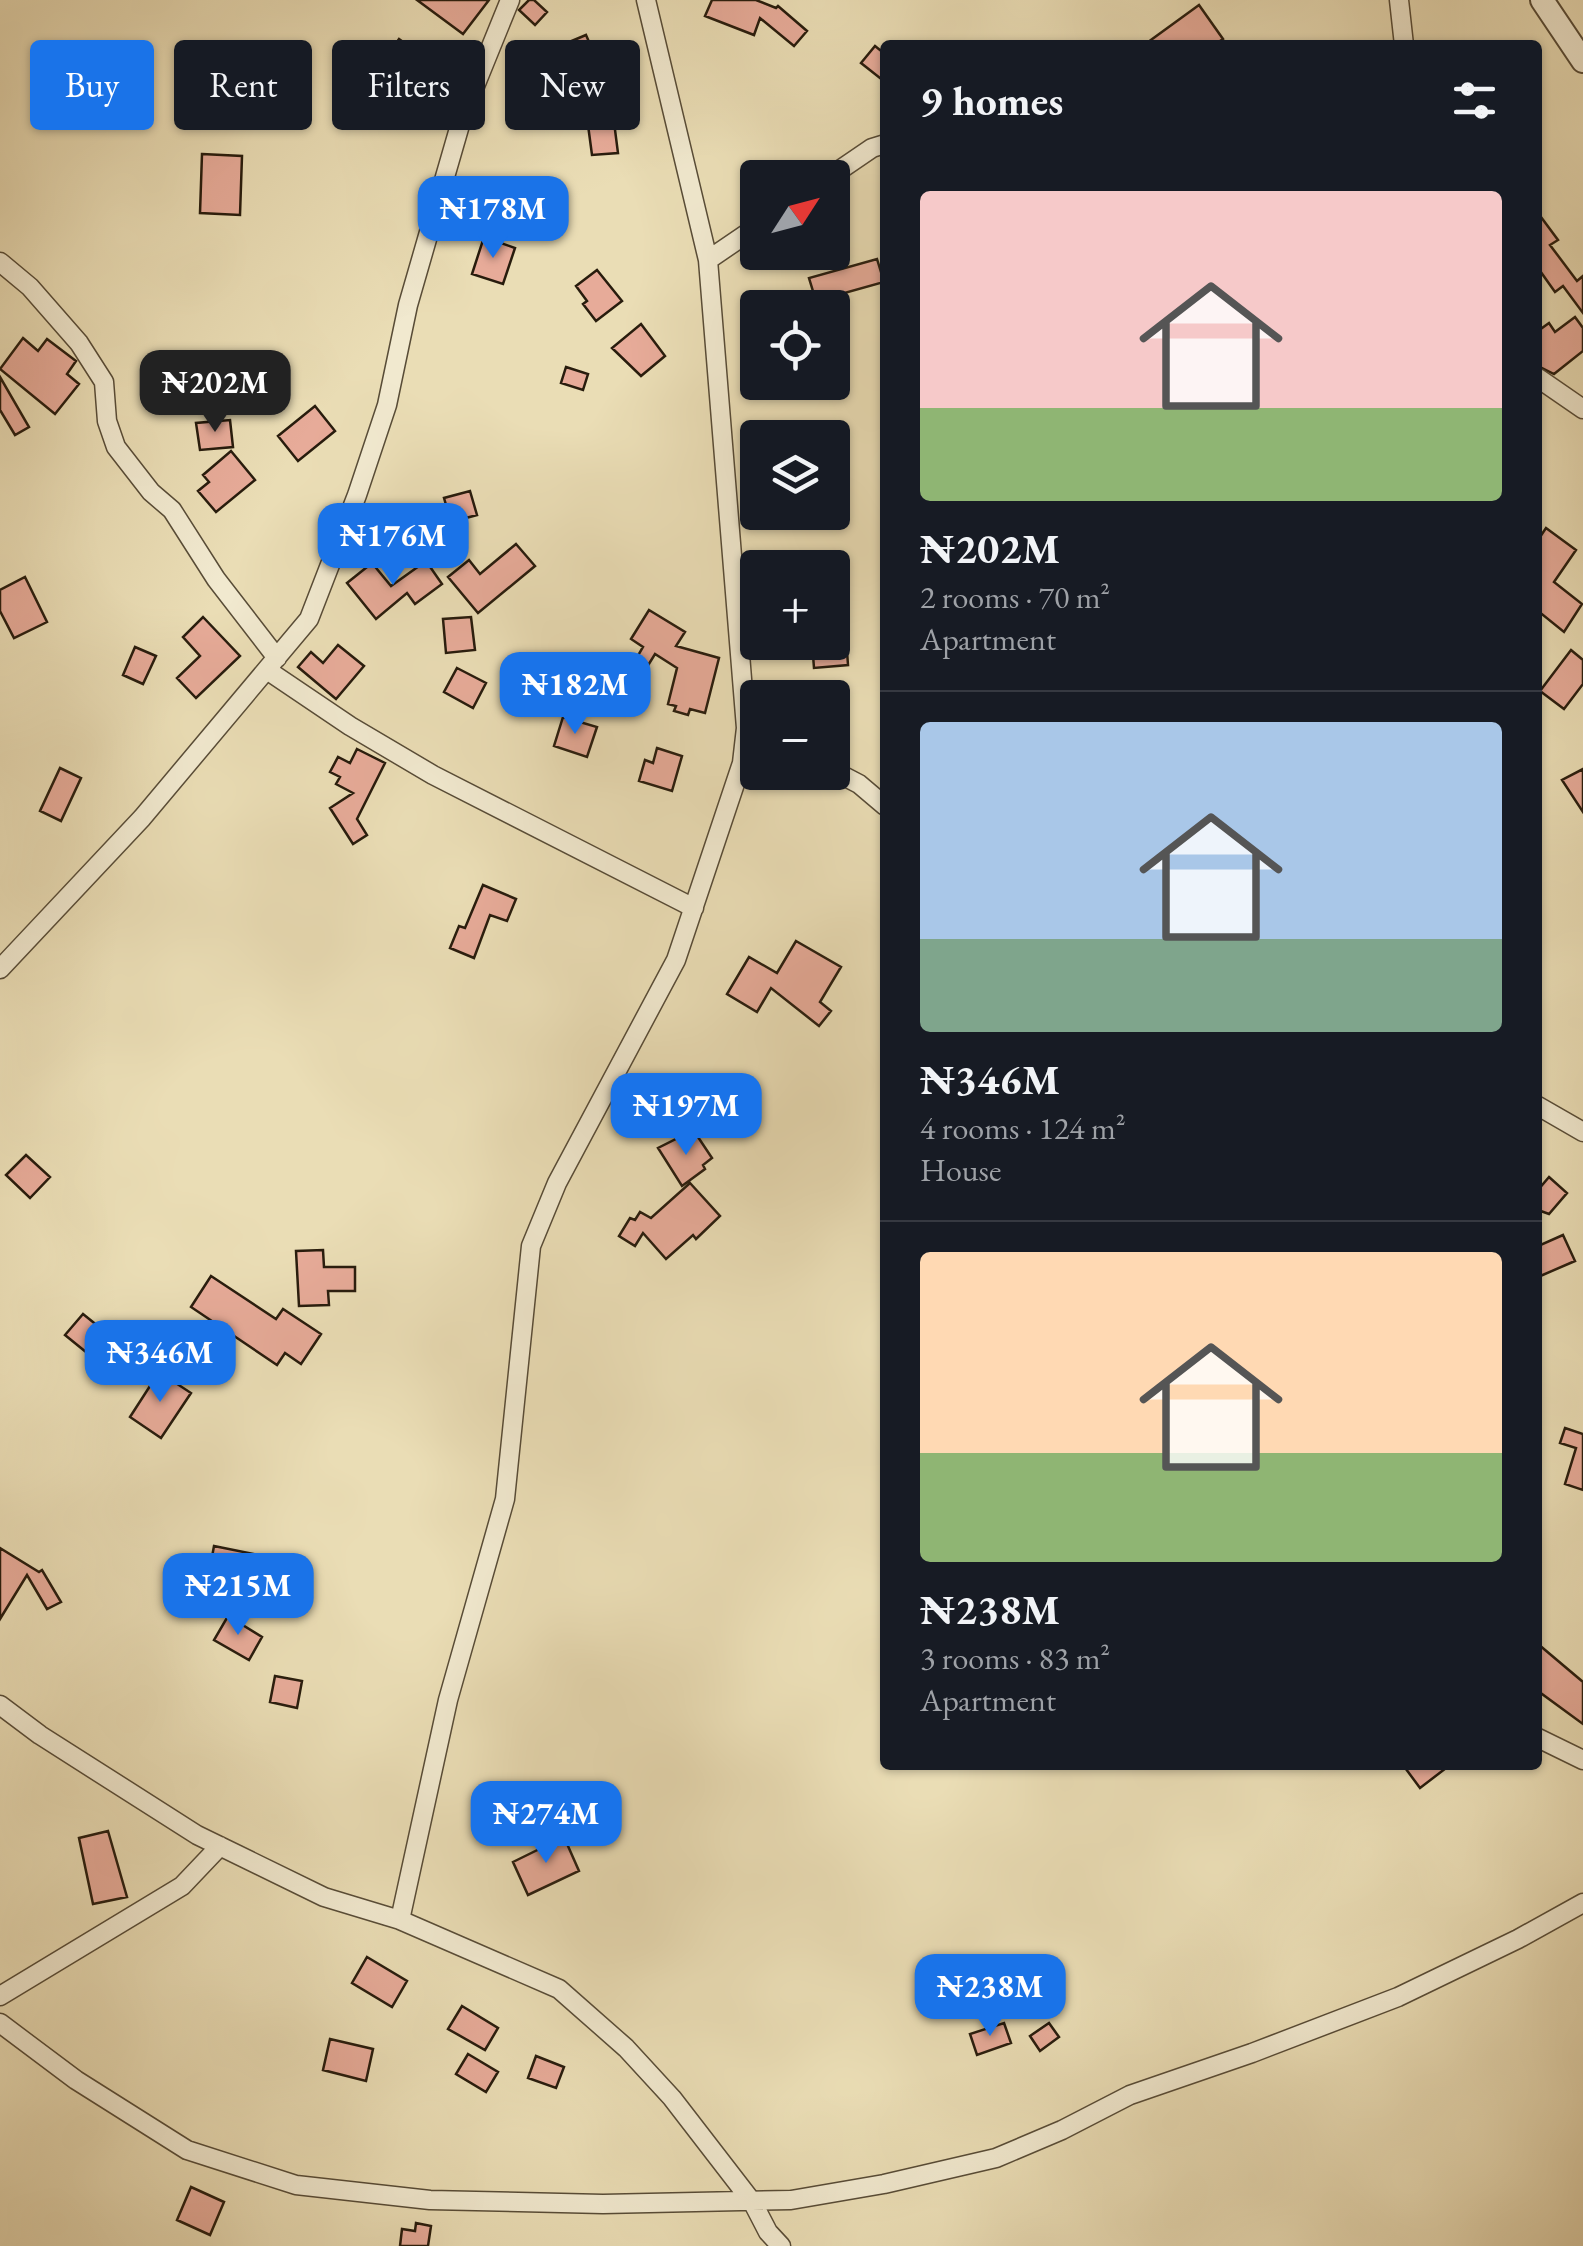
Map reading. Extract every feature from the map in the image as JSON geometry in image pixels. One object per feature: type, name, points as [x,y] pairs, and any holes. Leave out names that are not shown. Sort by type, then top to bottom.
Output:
[{"type":"street","points":[[0,969],[142,818],[309,619],[387,404],[408,305],[462,118],[510,0]]},
{"type":"street","points":[[646,0],[708,260],[747,680]]},
{"type":"street","points":[[1399,0],[1403,40]]},
{"type":"street","points":[[1542,0],[1583,61]]},
{"type":"street","points":[[850,163],[880,146]]},
{"type":"street","points":[[708,260],[740,238]]},
{"type":"street","points":[[0,262],[30,287],[79,343],[104,382],[107,421],[116,446],[152,492],[172,510],[272,664],[350,726],[433,775],[694,908]]},
{"type":"street","points":[[1542,381],[1583,410]]},
{"type":"street","points":[[400,1920],[448,1700],[505,1499],[531,1246],[556,1182],[676,960],[740,769]]},
{"type":"street","points":[[850,779],[880,802]]},
{"type":"street","points":[[1542,1108],[1583,1132]]},
{"type":"street","points":[[0,1705],[197,1835],[324,1897],[400,1920],[559,1989],[626,2048],[672,2098],[781,2246]]},
{"type":"street","points":[[1542,1740],[1583,1760]]},
{"type":"street","points":[[0,1996],[182,1886],[220,1846]]},
{"type":"street","points":[[0,2023],[76,2080],[187,2150],[296,2186],[430,2200],[753,2203],[884,2184],[996,2158],[1130,2095],[1398,1997],[1583,1903]]},
{"type":"building","points":[[417,0],[489,0],[463,34]]},
{"type":"building","points":[[529,0],[547,12],[535,25],[519,10]]},
{"type":"building","points":[[712,0],[756,0],[778,6],[807,31],[794,46],[760,18],[754,35],[705,16]]},
{"type":"building","points":[[1199,5],[1223,39],[1222,40],[1151,40]]},
{"type":"building","points":[[875,46],[880,50],[880,78],[861,63]]},
{"type":"building","points":[[589,130],[615,130],[618,153],[592,155]]},
{"type":"building","points":[[202,154],[242,156],[240,215],[200,213]]},
{"type":"building","points":[[1542,218],[1558,240],[1550,245],[1577,281],[1583,276],[1583,313],[1563,286],[1555,292],[1542,274]]},
{"type":"building","points":[[484,237],[515,248],[503,284],[472,274]]},
{"type":"building","points":[[877,259],[880,283],[850,292],[813,290],[809,278],[850,270],[850,267]]},
{"type":"building","points":[[597,270],[622,301],[596,321],[576,286]]},
{"type":"building","points":[[1575,317],[1583,328],[1583,351],[1554,374],[1542,368],[1542,328],[1549,323],[1555,332]]},
{"type":"building","points":[[641,324],[665,356],[641,376],[612,348]]},
{"type":"building","points":[[23,338],[38,351],[47,339],[76,361],[67,374],[79,384],[55,414],[0,369]]},
{"type":"building","points":[[566,367],[588,374],[583,390],[561,383]]},
{"type":"building","points":[[0,377],[29,427],[15,435],[0,410]]},
{"type":"building","points":[[315,406],[335,431],[298,461],[278,436]]},
{"type":"building","points":[[230,420],[233,447],[200,450],[196,423]]},
{"type":"building","points":[[231,451],[255,480],[216,512],[198,491],[209,482],[203,475]]},
{"type":"building","points":[[470,491],[477,515],[451,522],[444,498]]},
{"type":"building","points":[[1546,528],[1576,550],[1554,582],[1582,604],[1564,632],[1542,614],[1542,534]]},
{"type":"building","points":[[516,544],[535,566],[478,613],[448,577],[469,560],[480,574]]},
{"type":"building","points":[[426,561],[442,584],[415,604],[407,593],[376,619],[347,583],[372,563],[391,586]]},
{"type":"building","points":[[25,577],[47,622],[14,638],[0,611],[0,590]]},
{"type":"building","points":[[649,610],[685,632],[676,646],[719,658],[705,713],[690,709],[688,715],[674,711],[676,706],[668,704],[677,668],[655,654],[636,685],[625,678],[643,647],[631,639]]},
{"type":"building","points":[[203,617],[240,656],[196,698],[177,678],[200,656],[183,637]]},
{"type":"building","points":[[471,617],[475,650],[446,653],[443,619]]},
{"type":"building","points":[[338,645],[364,666],[336,699],[298,667],[311,652],[323,663]]},
{"type":"building","points":[[135,647],[156,656],[143,684],[123,675]]},
{"type":"building","points":[[1571,650],[1583,660],[1583,684],[1564,709],[1542,692]]},
{"type":"building","points":[[813,660],[848,660],[848,665],[814,668]]},
{"type":"building","points":[[457,668],[486,683],[473,708],[444,692]]},
{"type":"building","points":[[563,717],[597,727],[587,757],[554,746]]},
{"type":"building","points":[[657,748],[682,756],[672,791],[639,781],[645,760],[653,763]]},
{"type":"building","points":[[357,749],[385,763],[357,819],[367,835],[353,844],[330,808],[353,793],[336,784],[340,777],[330,772],[338,757],[350,763]]},
{"type":"building","points":[[60,768],[81,778],[61,821],[40,811]]},
{"type":"building","points":[[1583,769],[1583,812],[1562,780]]},
{"type":"building","points":[[483,885],[516,899],[507,921],[490,915],[474,958],[450,948],[459,926],[465,928]]},
{"type":"building","points":[[796,941],[841,967],[820,1002],[831,1011],[819,1026],[771,988],[757,1012],[727,994],[749,957],[777,973]]},
{"type":"building","points":[[696,1134],[712,1158],[703,1165],[705,1169],[682,1186],[658,1148]]},
{"type":"building","points":[[26,1155],[50,1177],[30,1198],[6,1175]]},
{"type":"building","points":[[1549,1177],[1567,1193],[1549,1214],[1542,1211],[1542,1185]]},
{"type":"building","points":[[690,1183],[720,1216],[696,1239],[693,1235],[666,1259],[643,1233],[635,1246],[619,1236],[630,1218],[635,1220],[640,1212],[651,1218]]},
{"type":"building","points":[[1563,1235],[1575,1261],[1542,1275],[1542,1244]]},
{"type":"building","points":[[323,1250],[324,1267],[355,1267],[355,1291],[328,1291],[329,1305],[299,1306],[296,1251]]},
{"type":"building","points":[[211,1276],[276,1319],[283,1309],[321,1334],[301,1364],[285,1353],[277,1365],[191,1307]]},
{"type":"building","points":[[83,1314],[114,1339],[97,1361],[65,1335]]},
{"type":"building","points":[[159,1372],[191,1393],[161,1438],[130,1417]]},
{"type":"building","points":[[1565,1428],[1583,1434],[1583,1490],[1565,1484],[1576,1448],[1560,1443]]},
{"type":"building","points":[[214,1546],[264,1556],[260,1579],[210,1568]]},
{"type":"building","points":[[0,1548],[39,1572],[42,1570],[61,1602],[47,1609],[27,1575],[0,1619]]},
{"type":"building","points":[[228,1616],[262,1637],[249,1660],[214,1640]]},
{"type":"building","points":[[1542,1647],[1583,1682],[1583,1724],[1542,1694]]},
{"type":"building","points":[[275,1676],[302,1681],[297,1708],[270,1702]]},
{"type":"building","points":[[1407,1770],[1443,1770],[1420,1788]]},
{"type":"building","points":[[108,1831],[127,1897],[93,1904],[79,1838]]},
{"type":"building","points":[[564,1837],[579,1871],[528,1895],[513,1862]]},
{"type":"building","points":[[367,1957],[407,1981],[392,2007],[352,1983]]},
{"type":"building","points":[[462,2006],[498,2028],[485,2050],[448,2029]]},
{"type":"building","points":[[1004,2023],[1011,2043],[977,2055],[970,2034]]},
{"type":"building","points":[[1049,2023],[1059,2037],[1040,2051],[1030,2036]]},
{"type":"building","points":[[330,2039],[373,2049],[366,2081],[323,2070]]},
{"type":"building","points":[[468,2054],[498,2072],[486,2092],[456,2074]]},
{"type":"building","points":[[536,2056],[564,2067],[556,2088],[528,2078]]},
{"type":"building","points":[[191,2187],[224,2202],[210,2235],[177,2220]]},
{"type":"building","points":[[416,2223],[431,2226],[428,2246],[400,2246],[402,2229],[415,2231]]}]
